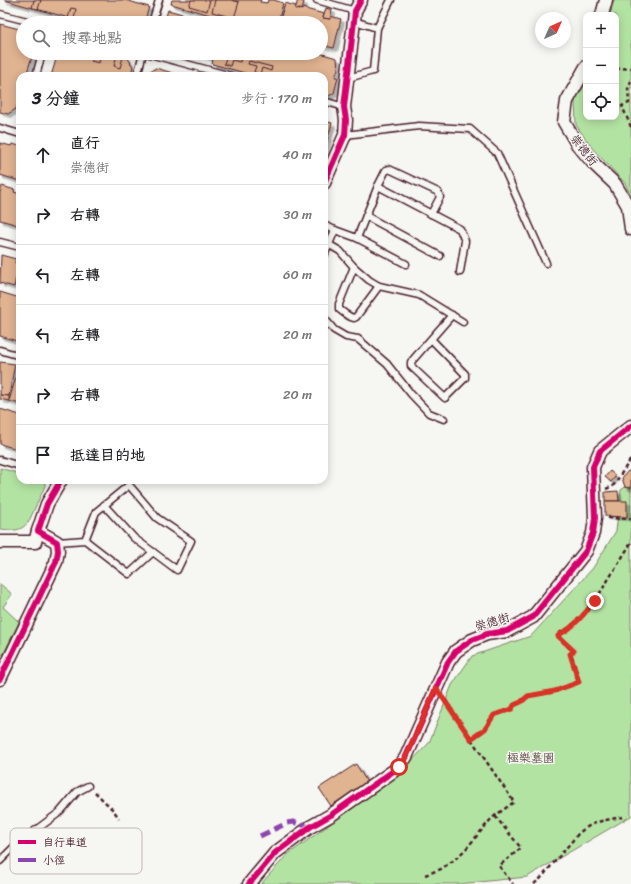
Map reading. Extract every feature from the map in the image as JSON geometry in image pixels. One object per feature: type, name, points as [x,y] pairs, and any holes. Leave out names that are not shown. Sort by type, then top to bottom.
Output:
[{"type":"street","points":[[328,174],[345,135],[346,120],[344,107],[355,16],[361,0]]},
{"type":"street","points":[[603,12],[606,0]]},
{"type":"street","name":"崇德街","points":[[583,72],[567,101],[564,122],[577,144],[594,164],[615,184],[628,206],[631,229]]},
{"type":"street","name":"崇德街","points":[[249,884],[275,854],[310,827],[331,815],[399,767],[406,757],[448,662],[456,651],[472,640],[487,634],[507,631],[533,618],[586,552],[593,533],[595,518],[593,467],[600,451],[631,426]]},
{"type":"street","points":[[0,542],[35,542],[47,504],[59,484]]},
{"type":"street","points":[[0,679],[56,562],[57,542],[38,531]]},
{"type":"lane","points":[[154,16],[160,0]]},
{"type":"lane","points":[[317,0],[355,16],[378,28]]},
{"type":"lane","points":[[348,78],[373,71],[378,28],[391,0]]},
{"type":"lane","points":[[0,14],[16,18]]},
{"type":"lane","points":[[37,72],[40,60]]},
{"type":"lane","points":[[138,72],[141,60]]},
{"type":"lane","points":[[172,60],[216,72]]},
{"type":"lane","points":[[328,102],[344,107]]},
{"type":"lane","points":[[345,135],[419,126],[470,129],[497,153],[546,263]]},
{"type":"lane","points":[[0,128],[16,133]]},
{"type":"lane","points":[[357,238],[384,172],[389,169],[438,192],[440,197],[431,214]]},
{"type":"lane","points":[[378,186],[460,229],[464,241],[460,272]]},
{"type":"lane","points":[[366,216],[440,256]]},
{"type":"lane","points":[[328,227],[357,238],[406,264]]},
{"type":"lane","points":[[335,230],[328,244],[340,251],[354,267],[369,280],[379,286],[419,296],[463,322]]},
{"type":"lane","points":[[0,242],[16,246]]},
{"type":"lane","points":[[354,267],[339,304],[339,309],[350,318],[356,317],[379,286]]},
{"type":"lane","points":[[431,339],[465,374],[465,378],[445,398],[411,366],[411,364],[431,339],[452,315]]},
{"type":"lane","points":[[328,323],[334,330],[346,337],[358,339],[387,364],[411,394],[429,413],[444,420]]},
{"type":"lane","points":[[0,350],[16,355]]},
{"type":"lane","points":[[0,460],[16,465]]},
{"type":"lane","points":[[85,540],[96,512],[104,505],[129,485],[157,518],[191,541],[177,570],[134,538],[104,505]]},
{"type":"lane","points":[[57,542],[85,540],[129,574],[153,552]]},
{"type":"lane","points":[[39,828],[60,812],[77,792],[88,786]]},
{"type":"lane","points":[[0,861],[10,851]]},
{"type":"path","points":[[619,69],[631,68]]},
{"type":"path","points":[[631,81],[628,89],[629,103],[622,106],[631,127]]},
{"type":"path","points":[[594,493],[613,486],[631,458]]},
{"type":"path","points":[[595,518],[631,519]]},
{"type":"path","points":[[471,739],[485,729],[494,715],[512,709],[514,705],[521,702],[528,696],[555,691],[579,682],[570,654],[574,651],[558,636],[561,632],[570,628],[595,601],[631,544]]},
{"type":"path","points":[[425,875],[440,869],[454,860],[465,850],[495,816],[514,802],[436,688]]},
{"type":"path","points":[[88,786],[114,811],[119,818]]},
{"type":"path","points":[[495,816],[521,848],[499,866],[513,884]]},
{"type":"path","points":[[534,884],[585,828],[594,823],[623,817]]},
{"type":"path","points":[[44,824],[49,828]]},
{"type":"green space","points":[[614,0],[631,0],[631,196],[625,183],[592,148],[576,125],[575,100],[583,88],[583,120],[619,120],[619,12],[611,12]]},
{"type":"green space","points":[[0,468],[16,473],[16,484],[45,484],[26,525],[16,530],[0,529]]},
{"type":"green space","name":"極樂墓園","points":[[631,483],[631,816],[527,877],[459,884],[261,884],[287,855],[397,776],[429,743],[452,685],[472,656],[531,636],[593,568],[616,531],[621,490]]},
{"type":"green space","points":[[0,584],[12,594],[3,607],[19,622],[3,655],[0,654]]},
{"type":"building","points":[[4,0],[125,0],[149,7],[146,16],[62,16]]},
{"type":"building","points":[[34,0],[41,0],[38,9],[32,8]]},
{"type":"building","points":[[172,0],[261,0],[260,2],[267,3],[268,0],[274,0],[283,3],[280,16],[214,16],[171,4]]},
{"type":"building","points":[[191,0],[210,0],[207,11],[189,6]]},
{"type":"building","points":[[215,0],[231,0],[239,2],[235,16],[227,16],[212,12]]},
{"type":"building","points":[[298,0],[304,2],[302,10],[295,9]]},
{"type":"building","points":[[285,3],[296,6],[295,9],[302,10],[302,8],[324,14],[324,16],[281,16]]},
{"type":"building","points":[[71,8],[76,9],[75,16],[69,16]]},
{"type":"building","points":[[326,8],[332,10],[330,19],[328,19],[328,16],[324,16]]},
{"type":"building","points":[[168,10],[186,15],[186,16],[166,16]]},
{"type":"building","points":[[330,16],[341,19],[334,48],[328,47],[328,19],[330,19]]},
{"type":"building","points":[[0,24],[16,28],[16,60],[31,60],[27,72],[16,72],[16,109],[8,114],[0,112]]},
{"type":"building","points":[[328,56],[337,58],[338,69],[335,77],[338,77],[334,93],[329,96],[328,72],[241,72],[212,64],[213,60],[328,60]]},
{"type":"building","points":[[56,60],[129,60],[133,67],[131,72],[52,72]]},
{"type":"building","points":[[91,60],[100,60],[99,63]]},
{"type":"building","points":[[116,60],[122,60],[120,68],[114,66]]},
{"type":"building","points":[[225,60],[232,60],[230,66],[224,64]]},
{"type":"building","points":[[249,61],[272,67],[271,71],[262,68],[261,72],[254,72],[256,66],[248,64]]},
{"type":"building","points":[[156,68],[169,72],[150,72]]},
{"type":"building","points":[[328,122],[332,123],[328,138]]},
{"type":"building","points":[[0,143],[11,146],[12,144],[16,145],[16,180],[0,175]]},
{"type":"building","points":[[2,186],[15,190],[16,224],[0,220],[0,193]]},
{"type":"building","points":[[1,255],[16,259],[16,279],[14,287],[0,283]]},
{"type":"building","points":[[0,292],[16,297],[16,341],[0,336]]},
{"type":"building","points":[[0,362],[15,364],[9,396],[0,395]]},
{"type":"building","points":[[16,376],[16,403],[9,401]]},
{"type":"building","points":[[0,395],[9,396],[9,401],[0,399]]},
{"type":"building","points":[[0,409],[16,414],[16,449],[0,444]]},
{"type":"building","points":[[610,471],[616,476],[611,482],[605,477]]},
{"type":"building","points":[[628,471],[631,472],[631,488],[625,487],[622,478]]},
{"type":"building","points":[[618,491],[619,501],[605,501],[605,492]]},
{"type":"building","points":[[605,501],[627,501],[627,517],[605,516]]},
{"type":"building","points":[[356,764],[367,782],[331,806],[319,788]]},
{"type":"marked path","points":[[260,836],[287,823],[293,822],[310,827]]},
{"type":"cycle path","points":[[328,174],[345,135],[346,120],[344,107],[355,11],[361,0]]},
{"type":"cycle path","points":[[249,884],[275,853],[310,827],[331,815],[399,767],[406,757],[448,662],[456,651],[472,640],[487,634],[507,631],[533,617],[586,551],[593,533],[595,518],[593,467],[600,451],[631,426]]},
{"type":"cycle path","points":[[0,679],[56,562],[58,551],[57,542],[38,531],[47,504],[59,484]]},
{"type":"route","points":[[399,767],[406,757],[436,688],[471,739],[485,729],[494,715],[512,709],[514,705],[521,702],[525,697],[555,691],[579,682],[570,654],[574,651],[558,636],[561,632],[566,631],[577,622],[595,601]]}]
